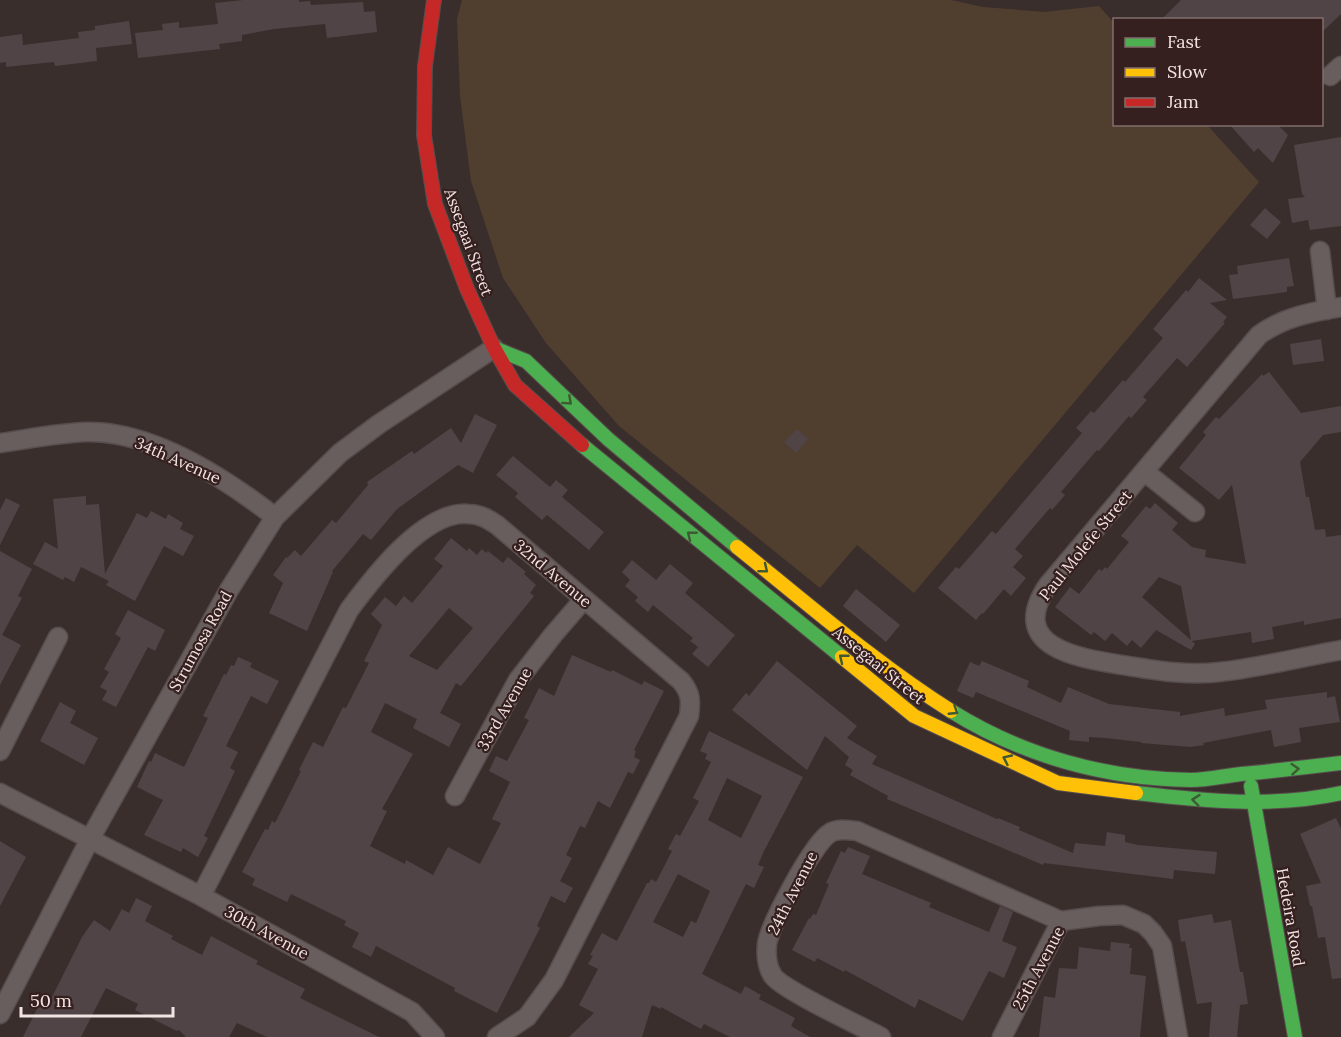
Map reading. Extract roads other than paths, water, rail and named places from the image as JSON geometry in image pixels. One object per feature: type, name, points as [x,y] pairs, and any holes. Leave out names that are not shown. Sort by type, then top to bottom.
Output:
[{"type":"street","name":"Assegaai Street","points":[[434,0],[425,66],[424,135],[435,204],[467,289],[494,348],[515,386],[599,461],[914,716],[1058,783],[1201,801],[1255,803],[1310,800],[1341,793]]},
{"type":"street","name":"Paul Molefe Street","points":[[1320,251],[1334,308],[1310,312],[1289,319],[1273,325],[1259,335],[1048,585],[1038,600],[1035,615],[1038,629],[1047,642],[1078,657],[1178,673],[1218,672],[1341,650]]},
{"type":"street","name":"Assegaai Street","points":[[494,348],[526,361],[608,439],[700,517],[869,654],[917,689],[976,726],[1039,754],[1087,768],[1131,775],[1192,780],[1341,763]]},
{"type":"street","name":"Strumosa Road","points":[[0,1014],[90,839],[229,590],[275,517],[340,453],[379,424],[494,348]]},
{"type":"street","name":"34th Avenue","points":[[0,443],[88,432],[125,436],[155,446],[202,468],[234,486],[275,517]]},
{"type":"street","points":[[1145,472],[1195,512]]},
{"type":"street","name":"32nd Avenue","points":[[201,896],[349,610],[384,565],[428,526],[450,516],[466,513],[484,517],[497,525],[681,681],[690,697],[689,716],[554,980],[527,1017],[497,1037]]},
{"type":"street","name":"33rd Avenue","points":[[455,796],[518,680],[584,599]]},
{"type":"street","points":[[0,751],[58,637]]},
{"type":"street","name":"Hedeira Road","points":[[1248,773],[1295,1037]]},
{"type":"street","points":[[0,793],[90,839]]},
{"type":"street","name":"24th Avenue","points":[[881,1037],[788,989],[773,975],[767,958],[766,947],[771,928],[812,852],[830,833],[838,830],[857,831],[1061,921]]},
{"type":"street","name":"30th Avenue","points":[[90,839],[201,896],[412,1012],[435,1037]]},
{"type":"street","name":"25th Avenue","points":[[1002,1037],[1061,921],[1123,915],[1144,924],[1162,946],[1178,1037]]}]
